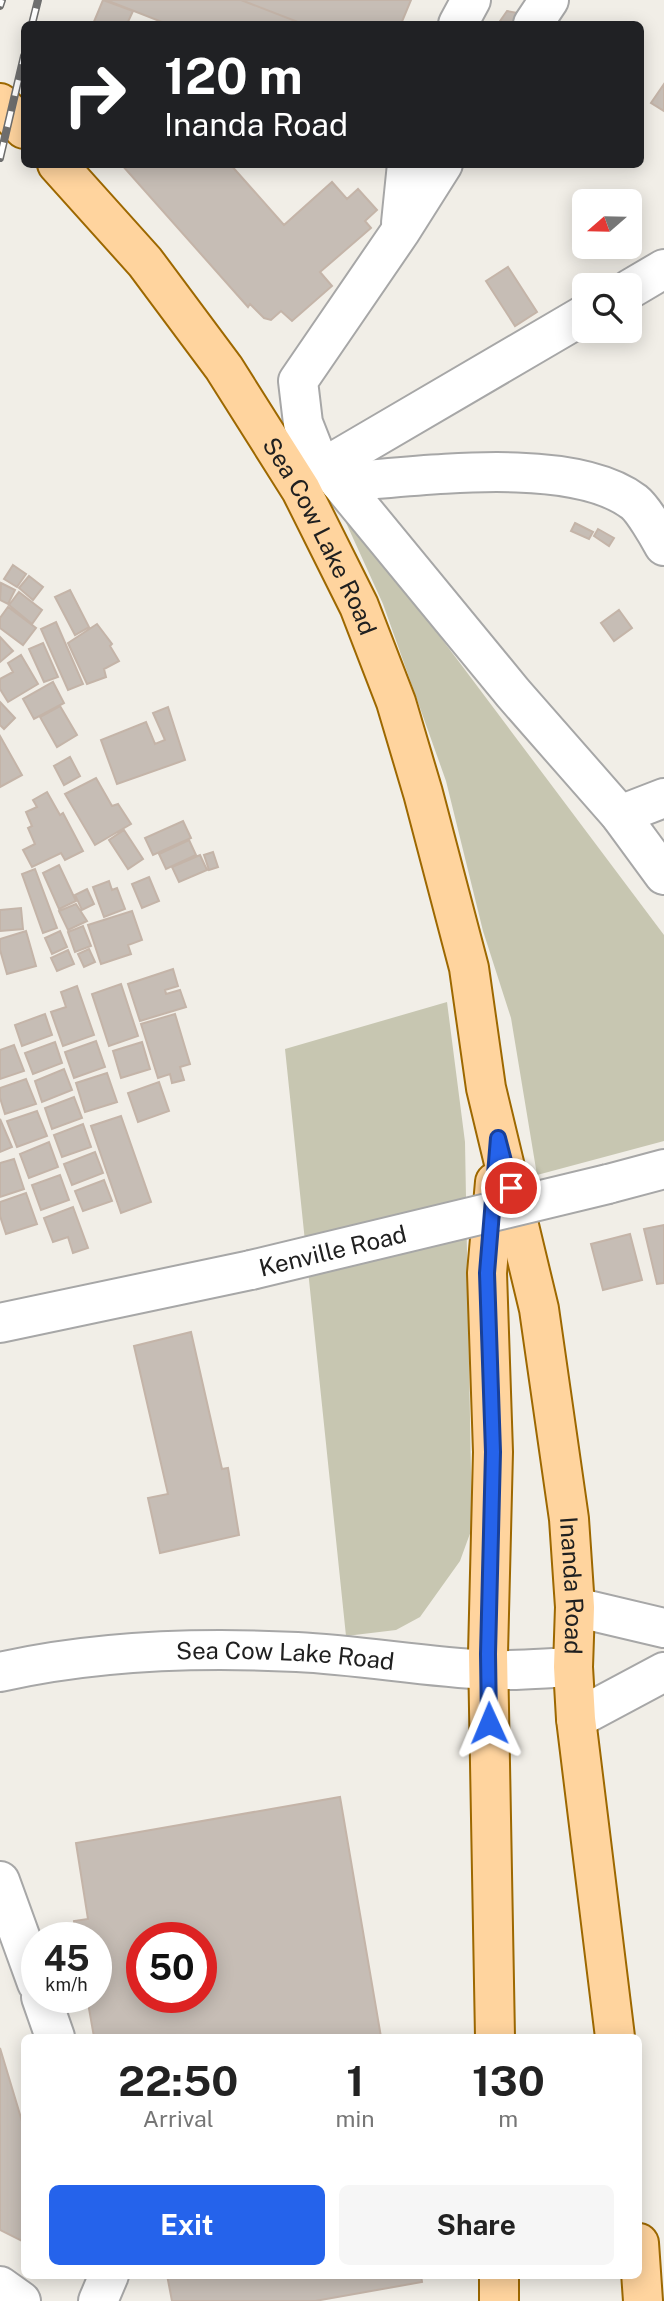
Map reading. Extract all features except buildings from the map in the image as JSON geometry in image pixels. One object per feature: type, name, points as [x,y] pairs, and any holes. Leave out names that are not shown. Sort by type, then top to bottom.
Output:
[{"type":"main road","points":[[0,103],[21,126]]},
{"type":"main road","name":"Sea Cow Lake Road","points":[[61,168],[145,262],[224,368],[301,490],[359,606],[396,702],[469,968]]},
{"type":"main road","name":"Inanda Road","points":[[469,968],[486,1088],[539,1309],[569,1519],[575,1607],[573,1667],[576,1719],[615,2034]]},
{"type":"main road","name":"Inanda Road","points":[[495,2034],[489,1670],[493,1452],[487,1273],[498,1138]]},
{"type":"main road","points":[[499,2279],[499,2301]]},
{"type":"main road","points":[[641,2279],[643,2301]]},
{"type":"street","points":[[459,21],[471,0]]},
{"type":"street","points":[[535,21],[549,0]]},
{"type":"street","name":"Sea Cow Lake Road","points":[[414,168],[400,232],[298,381],[303,423],[314,451],[513,693],[620,816],[664,875]]},
{"type":"street","points":[[642,282],[664,269]]},
{"type":"street","points":[[333,474],[572,323]]},
{"type":"street","points":[[333,474],[529,472],[593,481],[635,503],[664,546]]},
{"type":"street","points":[[620,816],[664,797]]},
{"type":"street","name":"Kenville Road","points":[[0,1323],[251,1270],[664,1169]]},
{"type":"street","points":[[575,1607],[664,1628]]},
{"type":"street","name":"Sea Cow Lake Road","points":[[0,1671],[54,1660],[128,1653],[209,1650],[297,1652],[489,1670],[573,1667]]},
{"type":"street","points":[[576,1719],[664,1672]]},
{"type":"street","points":[[0,1881],[21,1939]]},
{"type":"street","points":[[47,2013],[54,2034]]},
{"type":"street","points":[[98,2301],[106,2279]]},
{"type":"street","points":[[0,2286],[21,2301]]},
{"type":"shaded area","points":[[333,494],[664,935],[664,1141],[537,1175],[511,1018],[483,931],[446,781],[383,604]]},
{"type":"shaded area","points":[[447,1002],[465,1142],[472,1528],[460,1561],[420,1617],[396,1630],[346,1636],[285,1049]]},
{"type":"railway","points":[[0,6],[2,0]]},
{"type":"railway","points":[[33,21],[38,0]]},
{"type":"railway","points":[[0,158],[21,69]]},
{"type":"route","points":[[489,1723],[493,1452],[487,1273],[498,1138],[511,1188]]}]
